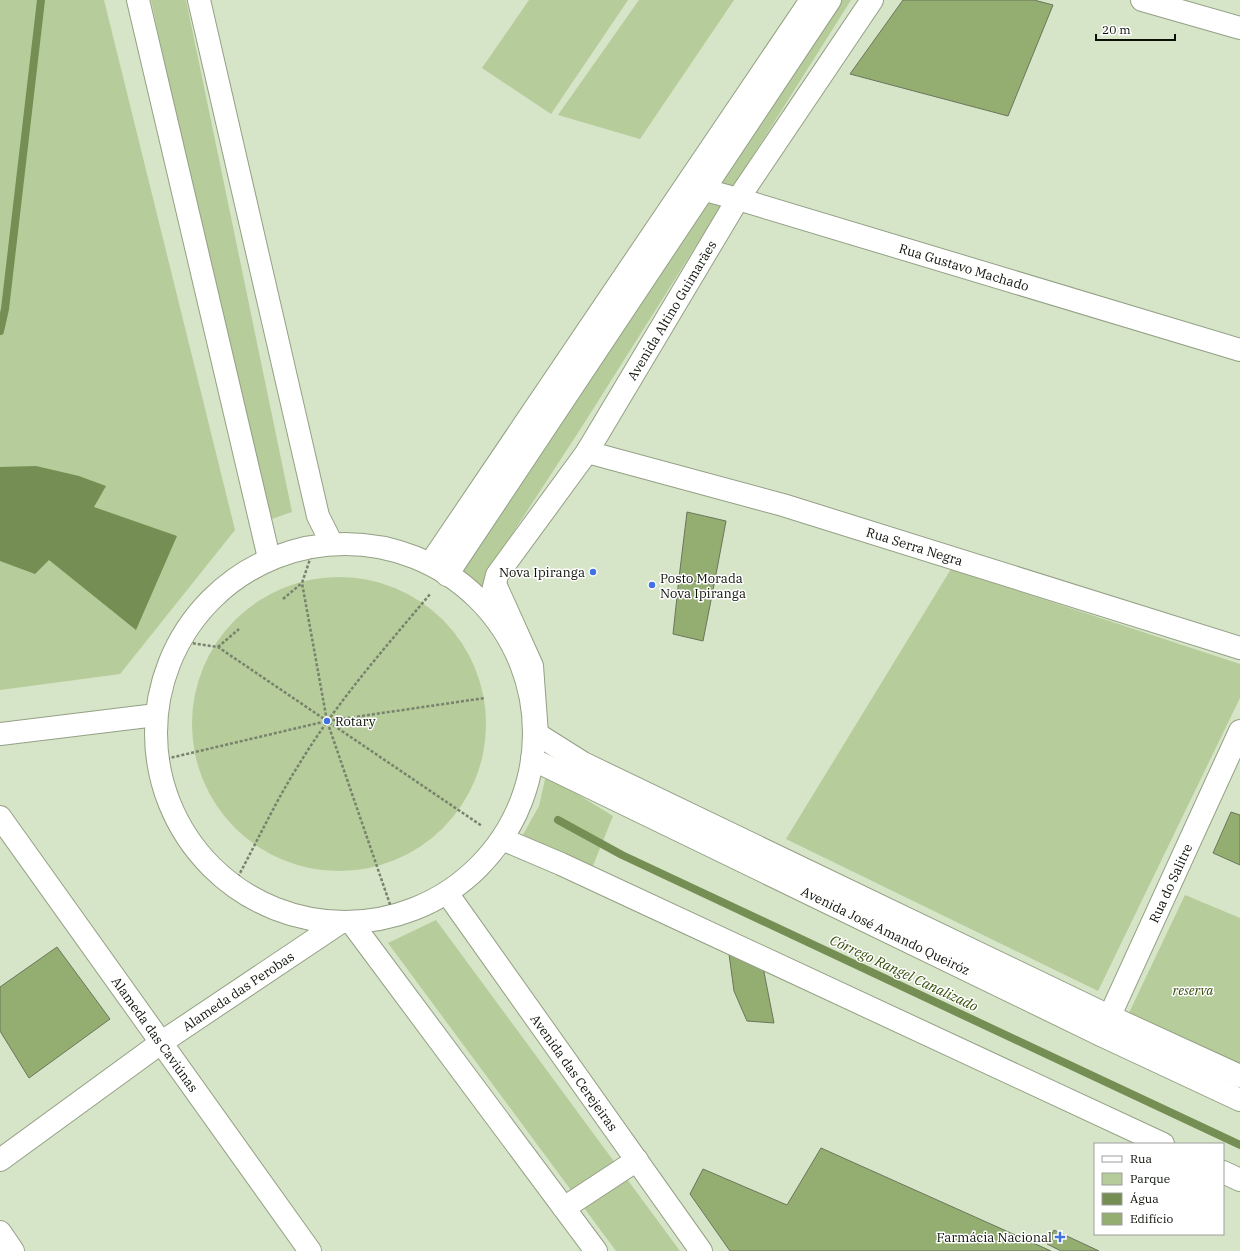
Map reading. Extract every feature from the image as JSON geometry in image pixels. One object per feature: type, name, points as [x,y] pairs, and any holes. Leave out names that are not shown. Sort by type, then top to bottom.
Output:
[{"type":"street","points":[[138,0],[270,558]]},
{"type":"street","points":[[199,0],[318,516],[323,545]]},
{"type":"street","points":[[696,188],[811,0]]},
{"type":"street","points":[[440,568],[696,188],[830,0]]},
{"type":"street","name":"Avenida Altino Guimarães","points":[[499,624],[492,595],[497,575],[587,452],[738,198],[872,0]]},
{"type":"street","points":[[1142,0],[1240,28]]},
{"type":"street","name":"Rua Gustavo Machado","points":[[696,188],[738,198],[1240,350]]},
{"type":"street","name":"Rua Serra Negra","points":[[587,452],[783,505],[1240,648]]},
{"type":"street","points":[[323,545],[373,546],[440,568],[476,597],[499,624],[522,666],[533,712],[532,760],[522,801],[502,839],[477,869],[447,893],[421,907],[394,916],[346,922],[318,920],[274,908],[233,886],[197,851],[171,808],[157,761],[156,715],[163,675],[178,641],[217,592],[270,558],[323,545]]},
{"type":"street","points":[[495,583],[532,666],[537,734],[583,763],[1105,1026],[1240,1076]]},
{"type":"street","points":[[0,734],[156,715]]},
{"type":"street","name":"Rua do Salitre","points":[[1105,1026],[1240,731]]},
{"type":"street","name":"Avenida José Amando Queiróz","points":[[532,760],[1105,1026],[1240,1100]]},
{"type":"street","name":"Alameda das Caviúnas","points":[[0,817],[310,1251]]},
{"type":"street","points":[[502,839],[561,864],[1160,1143]]},
{"type":"street","name":"Avenida das Cerejeiras","points":[[447,893],[701,1251]]},
{"type":"street","points":[[346,922],[596,1251]]},
{"type":"street","name":"Alameda das Perobas","points":[[0,1160],[162,1042],[346,922]]},
{"type":"street","points":[[564,1208],[637,1160]]},
{"type":"street","points":[[1224,1172],[1240,1180]]},
{"type":"street","points":[[0,1232],[14,1251]]},
{"type":"path","points":[[283,599],[302,583],[323,545]]},
{"type":"path","points":[[233,886],[297,766],[353,685],[440,568]]},
{"type":"path","points":[[302,583],[327,721],[394,916]]},
{"type":"path","points":[[218,647],[239,629]]},
{"type":"path","points":[[178,641],[218,647],[502,839]]},
{"type":"path","points":[[157,761],[327,721],[485,698]]},
{"type":"green space","points":[[0,0],[104,0],[235,530],[120,674],[0,690]]},
{"type":"green space","points":[[151,0],[186,0],[292,512],[263,522]]},
{"type":"green space","points":[[529,0],[628,0],[551,114],[482,68]]},
{"type":"green space","points":[[639,0],[734,0],[640,139],[558,115]]},
{"type":"green space","points":[[810,0],[851,0],[583,425],[516,528],[479,591],[445,571]]},
{"type":"green space","points":[[951,569],[1240,664],[1240,698],[1098,991],[786,839]]},
{"type":"green space","points":[[339,577],[368,580],[395,588],[421,602],[443,620],[461,642],[475,668],[483,695],[486,724],[483,753],[475,780],[461,806],[443,828],[421,846],[395,860],[368,868],[339,871],[310,868],[283,860],[257,846],[235,828],[217,806],[203,780],[195,753],[192,724],[195,695],[203,668],[217,642],[235,620],[257,602],[283,588],[310,580]]},
{"type":"green space","points":[[546,775],[613,816],[590,873],[520,840],[539,806]]},
{"type":"green space","name":"reserva","points":[[1185,895],[1240,918],[1240,1065],[1128,1015]]},
{"type":"green space","points":[[436,920],[680,1251],[616,1251],[388,943]]},
{"type":"water","points":[[36,466],[79,476],[106,486],[94,507],[177,536],[136,630],[49,560],[35,574],[0,561],[0,467]]},
{"type":"building","points":[[903,0],[1034,0],[1053,5],[1008,116],[850,74]]},
{"type":"building","points":[[687,512],[726,521],[714,585],[679,578]]},
{"type":"building","points":[[679,578],[714,585],[703,641],[673,634]]},
{"type":"building","points":[[1231,812],[1240,815],[1240,865],[1213,853]]},
{"type":"building","points":[[57,947],[110,1019],[29,1078],[0,1031],[0,987]]},
{"type":"building","points":[[729,954],[763,967],[774,1023],[747,1021],[734,991]]},
{"type":"building","points":[[821,1148],[1051,1251],[730,1251],[690,1194],[703,1169],[787,1205]]},
{"type":"building","name":"Farmácia Nacional","points":[[1054,1230],[1099,1251],[1061,1251],[1047,1244]]},
{"type":"waterway","points":[[0,331],[5,309],[41,0]]},
{"type":"waterway","name":"Córrego Rangel Canalizado","points":[[558,820],[622,855],[1240,1145]]},
{"type":"place","name":"Nova Ipiranga","points":[[593,572]]},
{"type":"place","name":"Posto Morada Nova Ipiranga","points":[[652,585]]},
{"type":"place","name":"Rotary","points":[[327,721]]},
{"type":"place","name":"Farmácia Nacional","points":[[1060,1237]]}]
